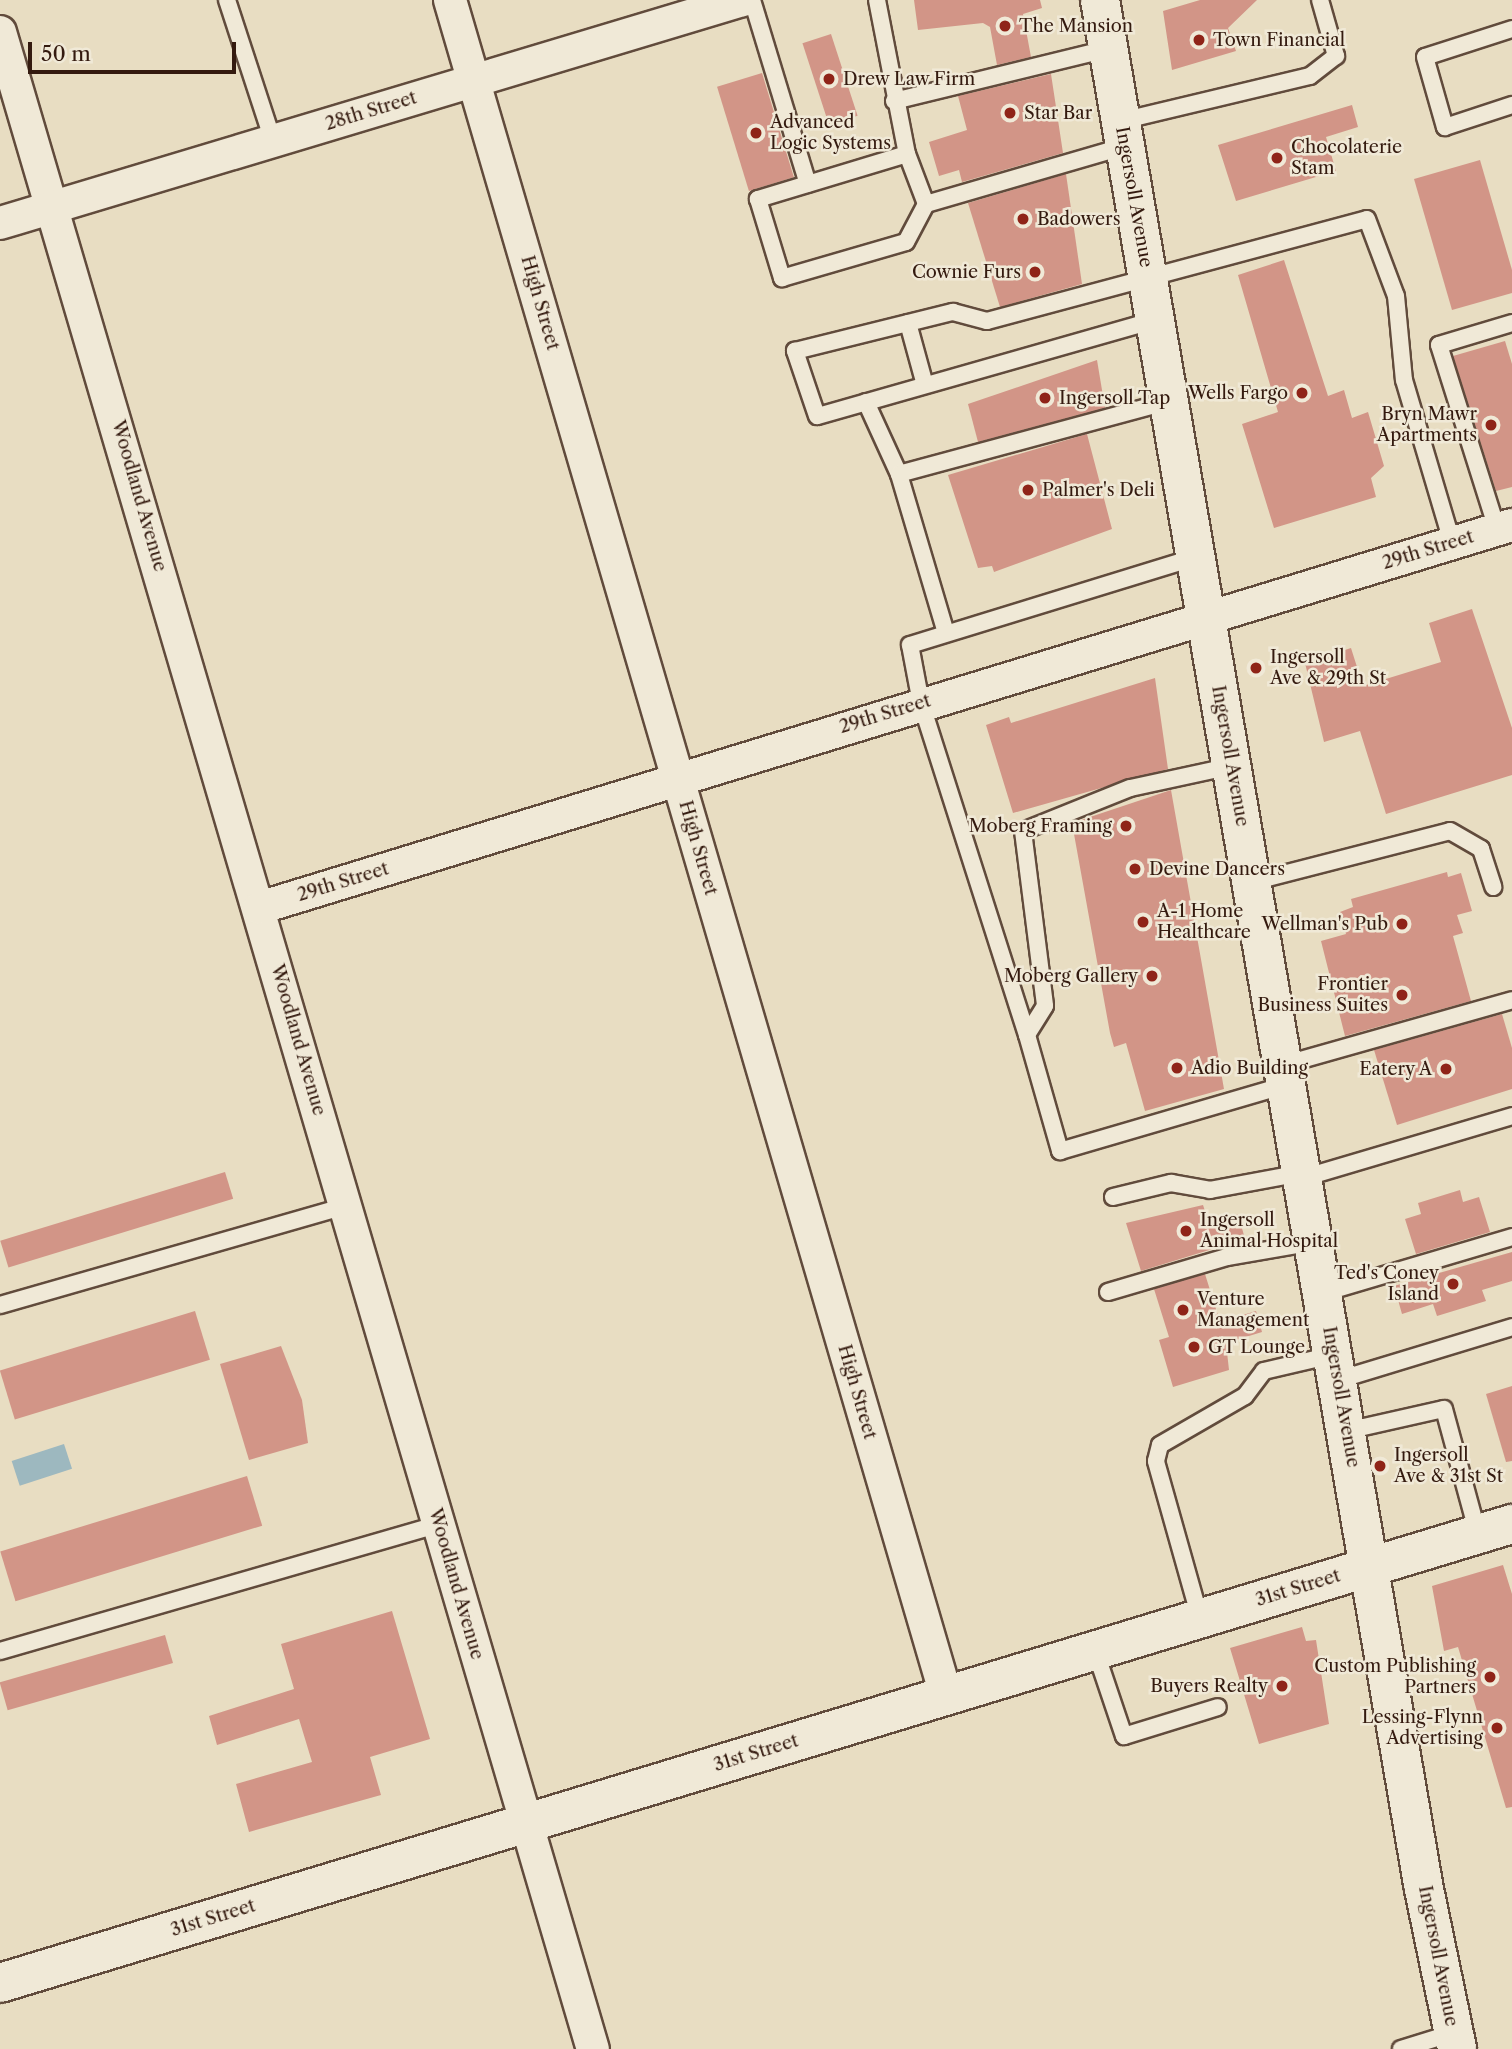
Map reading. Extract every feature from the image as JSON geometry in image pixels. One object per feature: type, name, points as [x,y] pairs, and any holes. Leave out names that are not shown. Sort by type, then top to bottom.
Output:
[{"type":"main road","name":"Ingersoll Avenue","points":[[1100,0],[1346,1431],[1455,2041]]},
{"type":"main road","name":"31st Street","points":[[0,1983],[1495,1529]]},
{"type":"street","name":"High Street","points":[[450,0],[946,1696]]},
{"type":"street","name":"28th Street","points":[[0,223],[743,0]]},
{"type":"street","name":"Woodland Avenue","points":[[0,32],[54,207],[593,2049]]},
{"type":"street","name":"29th Street","points":[[259,908],[921,703],[1504,527]]},
{"type":"lane","points":[[227,0],[273,141]]},
{"type":"lane","points":[[752,0],[808,184]]},
{"type":"lane","points":[[877,0],[894,101],[907,153],[926,204]]},
{"type":"lane","points":[[907,153],[758,199],[782,278],[906,242],[926,204],[1123,134],[1310,76],[1336,56],[1320,0]]},
{"type":"lane","points":[[1512,29],[1425,57],[1445,127],[1512,105]]},
{"type":"lane","points":[[894,101],[1108,49]]},
{"type":"lane","points":[[1155,320],[817,416],[795,351],[953,312],[987,321],[1367,219],[1395,296],[1404,380],[1452,542]]},
{"type":"lane","points":[[908,323],[925,386]]},
{"type":"lane","points":[[1504,527],[1439,345],[1512,323]]},
{"type":"lane","points":[[899,474],[1169,401]]},
{"type":"lane","points":[[866,402],[899,474],[946,634]]},
{"type":"lane","points":[[1196,557],[910,645],[921,703],[1027,1035],[1060,1151],[1512,1000]]},
{"type":"lane","points":[[1027,1035],[1045,1006],[1023,831],[1130,788],[1232,766]]},
{"type":"lane","points":[[1252,882],[1450,831],[1481,849],[1493,887]]},
{"type":"lane","points":[[1113,1197],[1171,1183],[1210,1190],[1303,1176],[1512,1116]]},
{"type":"lane","points":[[0,1305],[346,1206]]},
{"type":"lane","points":[[1323,1293],[1512,1237]]},
{"type":"lane","points":[[1108,1292],[1227,1257],[1314,1242]]},
{"type":"lane","points":[[1200,1618],[1156,1461],[1160,1445],[1245,1396],[1264,1371],[1335,1367],[1512,1327]]},
{"type":"lane","points":[[1346,1431],[1444,1409],[1495,1529]]},
{"type":"lane","points":[[0,1651],[439,1524]]},
{"type":"lane","points":[[1095,1650],[1124,1736],[1217,1707]]},
{"type":"lane","points":[[1401,2049],[1455,2041]]},
{"type":"water","points":[[64,1444],[72,1469],[20,1486],[12,1461]]},
{"type":"building","name":"The Mansion","points":[[914,0],[1040,0],[1042,8],[1023,14],[1031,57],[997,65],[990,27],[983,23],[918,30]]},
{"type":"building","name":"Town Financial","points":[[1200,0],[1257,0],[1228,28],[1236,51],[1172,70],[1163,11]]},
{"type":"building","name":"Drew Law Firm","points":[[831,34],[858,116],[829,125],[802,43]]},
{"type":"building","name":"Advanced Logic Systems","points":[[762,73],[794,177],[749,191],[717,87]]},
{"type":"building","name":"Star Bar","points":[[1051,74],[1063,153],[962,182],[959,170],[939,176],[929,142],[967,130],[958,96]]},
{"type":"building","name":"Chocolaterie Stam","points":[[1352,105],[1358,127],[1326,137],[1336,171],[1236,201],[1218,145]]},
{"type":"building","points":[[1480,160],[1512,270],[1512,293],[1452,310],[1414,179]]},
{"type":"building","points":[[1066,174],[1082,284],[1000,307],[968,203]]},
{"type":"building","name":"Wells Fargo","points":[[1284,260],[1328,396],[1344,390],[1352,418],[1368,412],[1384,466],[1371,478],[1376,497],[1274,528],[1242,424],[1278,412],[1238,275]]},
{"type":"building","name":"Bryn Mawr Apartments","points":[[1505,341],[1512,364],[1512,487],[1496,491],[1453,356]]},
{"type":"building","name":"Ingersoll Tap","points":[[1097,360],[1105,408],[978,442],[968,404]]},
{"type":"building","name":"Palmer's Deli","points":[[1087,434],[1112,529],[994,572],[992,566],[978,568],[948,475]]},
{"type":"building","points":[[1472,609],[1512,728],[1512,775],[1386,814],[1360,731],[1324,742],[1305,663],[1351,648],[1363,686],[1441,662],[1429,623]]},
{"type":"building","points":[[1155,678],[1168,769],[1013,813],[986,725],[1009,717],[1011,723]]},
{"type":"building","points":[[1171,790],[1224,1089],[1145,1111],[1126,1043],[1114,1047],[1110,1033],[1072,823]]},
{"type":"building","points":[[1447,872],[1448,877],[1461,873],[1472,911],[1457,915],[1463,933],[1453,936],[1471,1001],[1345,1036],[1321,941],[1346,934],[1340,912],[1353,907],[1351,899]]},
{"type":"building","name":"Eatery A","points":[[1502,1014],[1512,1048],[1512,1089],[1397,1125],[1374,1050]]},
{"type":"building","points":[[225,1172],[233,1199],[8,1267],[0,1241]]},
{"type":"building","points":[[1460,1190],[1463,1202],[1479,1197],[1490,1232],[1416,1254],[1405,1219],[1421,1214],[1418,1203]]},
{"type":"building","name":"Ingersoll Animal Hospital","points":[[1203,1205],[1209,1223],[1238,1214],[1245,1239],[1141,1271],[1126,1223]]},
{"type":"building","name":"Ted's Coney Island","points":[[1512,1252],[1512,1281],[1482,1290],[1486,1301],[1437,1316],[1433,1304],[1402,1314],[1394,1286]]},
{"type":"building","points":[[1205,1274],[1220,1322],[1256,1311],[1262,1332],[1226,1343],[1229,1370],[1173,1387],[1159,1340],[1169,1337],[1154,1289]]},
{"type":"building","points":[[195,1311],[210,1360],[15,1419],[0,1371]]},
{"type":"building","points":[[281,1346],[302,1400],[308,1443],[249,1460],[220,1364]]},
{"type":"building","points":[[1512,1386],[1512,1461],[1506,1462],[1486,1394]]},
{"type":"building","points":[[247,1476],[262,1526],[15,1601],[0,1551]]},
{"type":"building","points":[[1503,1565],[1512,1594],[1512,1807],[1506,1808],[1458,1647],[1444,1651],[1432,1586]]},
{"type":"building","points":[[392,1611],[430,1739],[370,1757],[381,1795],[249,1832],[236,1784],[312,1762],[299,1719],[217,1745],[209,1716],[294,1689],[281,1644]]},
{"type":"building","name":"Buyers Realty","points":[[1302,1627],[1306,1641],[1316,1640],[1329,1724],[1259,1744],[1230,1648]]},
{"type":"building","points":[[165,1635],[173,1663],[8,1710],[0,1682]]},
{"type":"place","name":"The Mansion","points":[[1005,26]]},
{"type":"place","name":"Town Financial","points":[[1199,40]]},
{"type":"place","name":"Drew Law Firm","points":[[829,79]]},
{"type":"place","name":"Star Bar","points":[[1010,113]]},
{"type":"place","name":"Advanced Logic Systems","points":[[756,133]]},
{"type":"place","name":"Chocolaterie Stam","points":[[1277,158]]},
{"type":"place","name":"Badowers","points":[[1023,219]]},
{"type":"place","name":"Cownie Furs","points":[[1035,272]]},
{"type":"place","name":"Wells Fargo","points":[[1302,393]]},
{"type":"place","name":"Ingersoll Tap","points":[[1045,398]]},
{"type":"place","name":"Bryn Mawr Apartments","points":[[1491,425]]},
{"type":"place","name":"Palmer's Deli","points":[[1028,490]]},
{"type":"place","name":"Ingersoll Ave & 29th St","points":[[1256,668]]},
{"type":"place","name":"Moberg Framing","points":[[1126,826]]},
{"type":"place","name":"Devine Dancers","points":[[1135,869]]},
{"type":"place","name":"A-1 Home Healthcare","points":[[1143,922]]},
{"type":"place","name":"Wellman's Pub","points":[[1402,924]]},
{"type":"place","name":"Moberg Gallery","points":[[1152,976]]},
{"type":"place","name":"Frontier Business Suites","points":[[1402,995]]},
{"type":"place","name":"Adio Building","points":[[1177,1068]]},
{"type":"place","name":"Eatery A","points":[[1446,1069]]},
{"type":"place","name":"Ingersoll Animal Hospital","points":[[1186,1231]]},
{"type":"place","name":"Ted's Coney Island","points":[[1453,1284]]},
{"type":"place","name":"Venture Management","points":[[1183,1310]]},
{"type":"place","name":"GT Lounge","points":[[1194,1347]]},
{"type":"place","name":"Ingersoll Ave & 31st St","points":[[1380,1466]]},
{"type":"place","name":"Custom Publishing Partners","points":[[1490,1677]]},
{"type":"place","name":"Buyers Realty","points":[[1282,1686]]},
{"type":"place","name":"Lessing-Flynn Advertising","points":[[1497,1728]]}]
